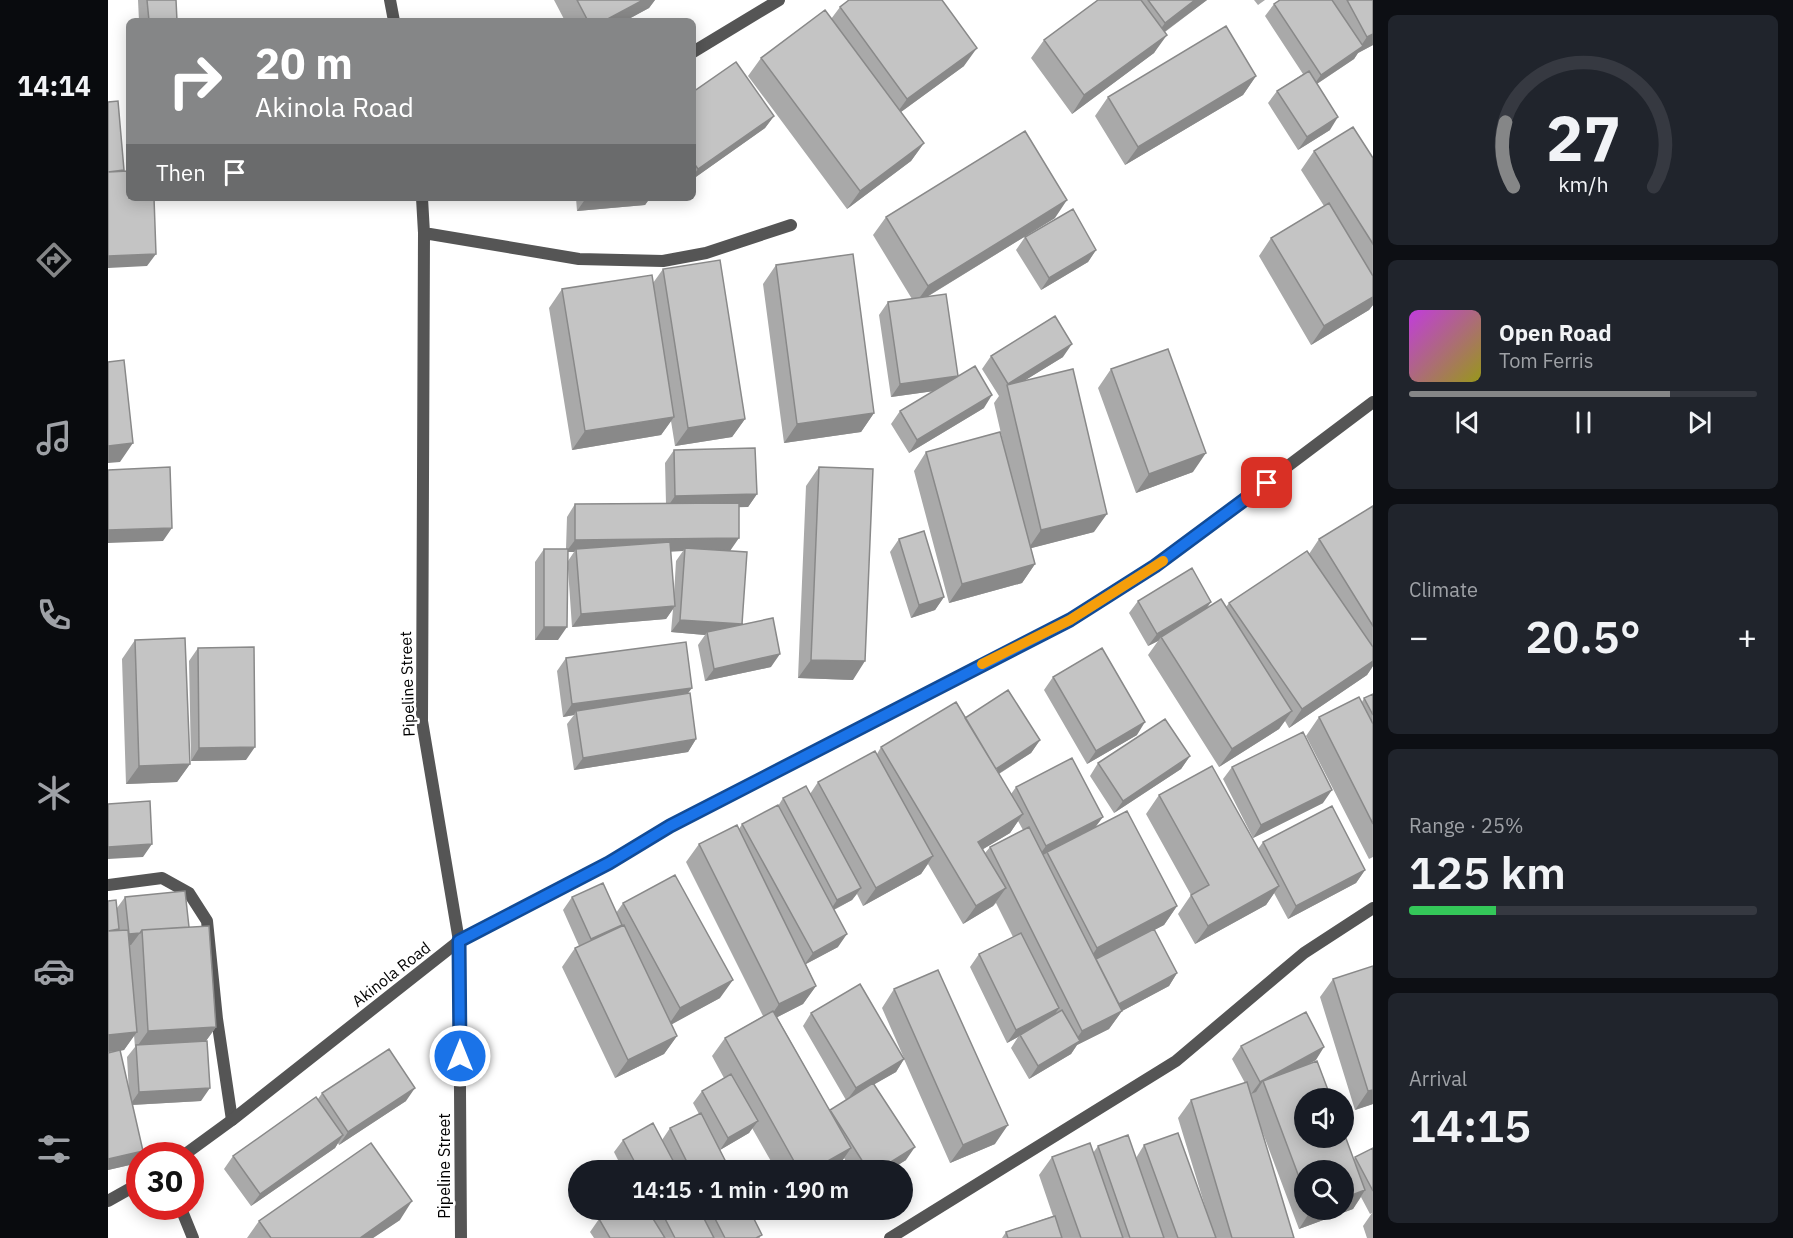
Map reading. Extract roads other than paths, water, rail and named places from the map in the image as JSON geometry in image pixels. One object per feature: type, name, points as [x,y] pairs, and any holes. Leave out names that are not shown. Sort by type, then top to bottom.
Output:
[{"type":"street","points":[[390,0],[393,18]]},
{"type":"street","points":[[696,50],[779,0]]},
{"type":"street","name":"Pipeline Street","points":[[422,201],[424,233],[422,721],[459,941],[461,1238]]},
{"type":"street","points":[[424,233],[579,259],[663,261],[706,253],[791,225]]},
{"type":"street","name":"Akinola Road","points":[[202,1142],[459,941],[609,863],[670,826],[1070,620],[1155,566],[1373,402]]},
{"type":"street","points":[[108,885],[162,878],[189,893],[207,921],[217,1019],[232,1120]]},
{"type":"street","points":[[890,1238],[1176,1061],[1304,953],[1373,908]]},
{"type":"street","points":[[108,1200],[126,1190]]},
{"type":"street","points":[[186,1220],[193,1238]]}]
